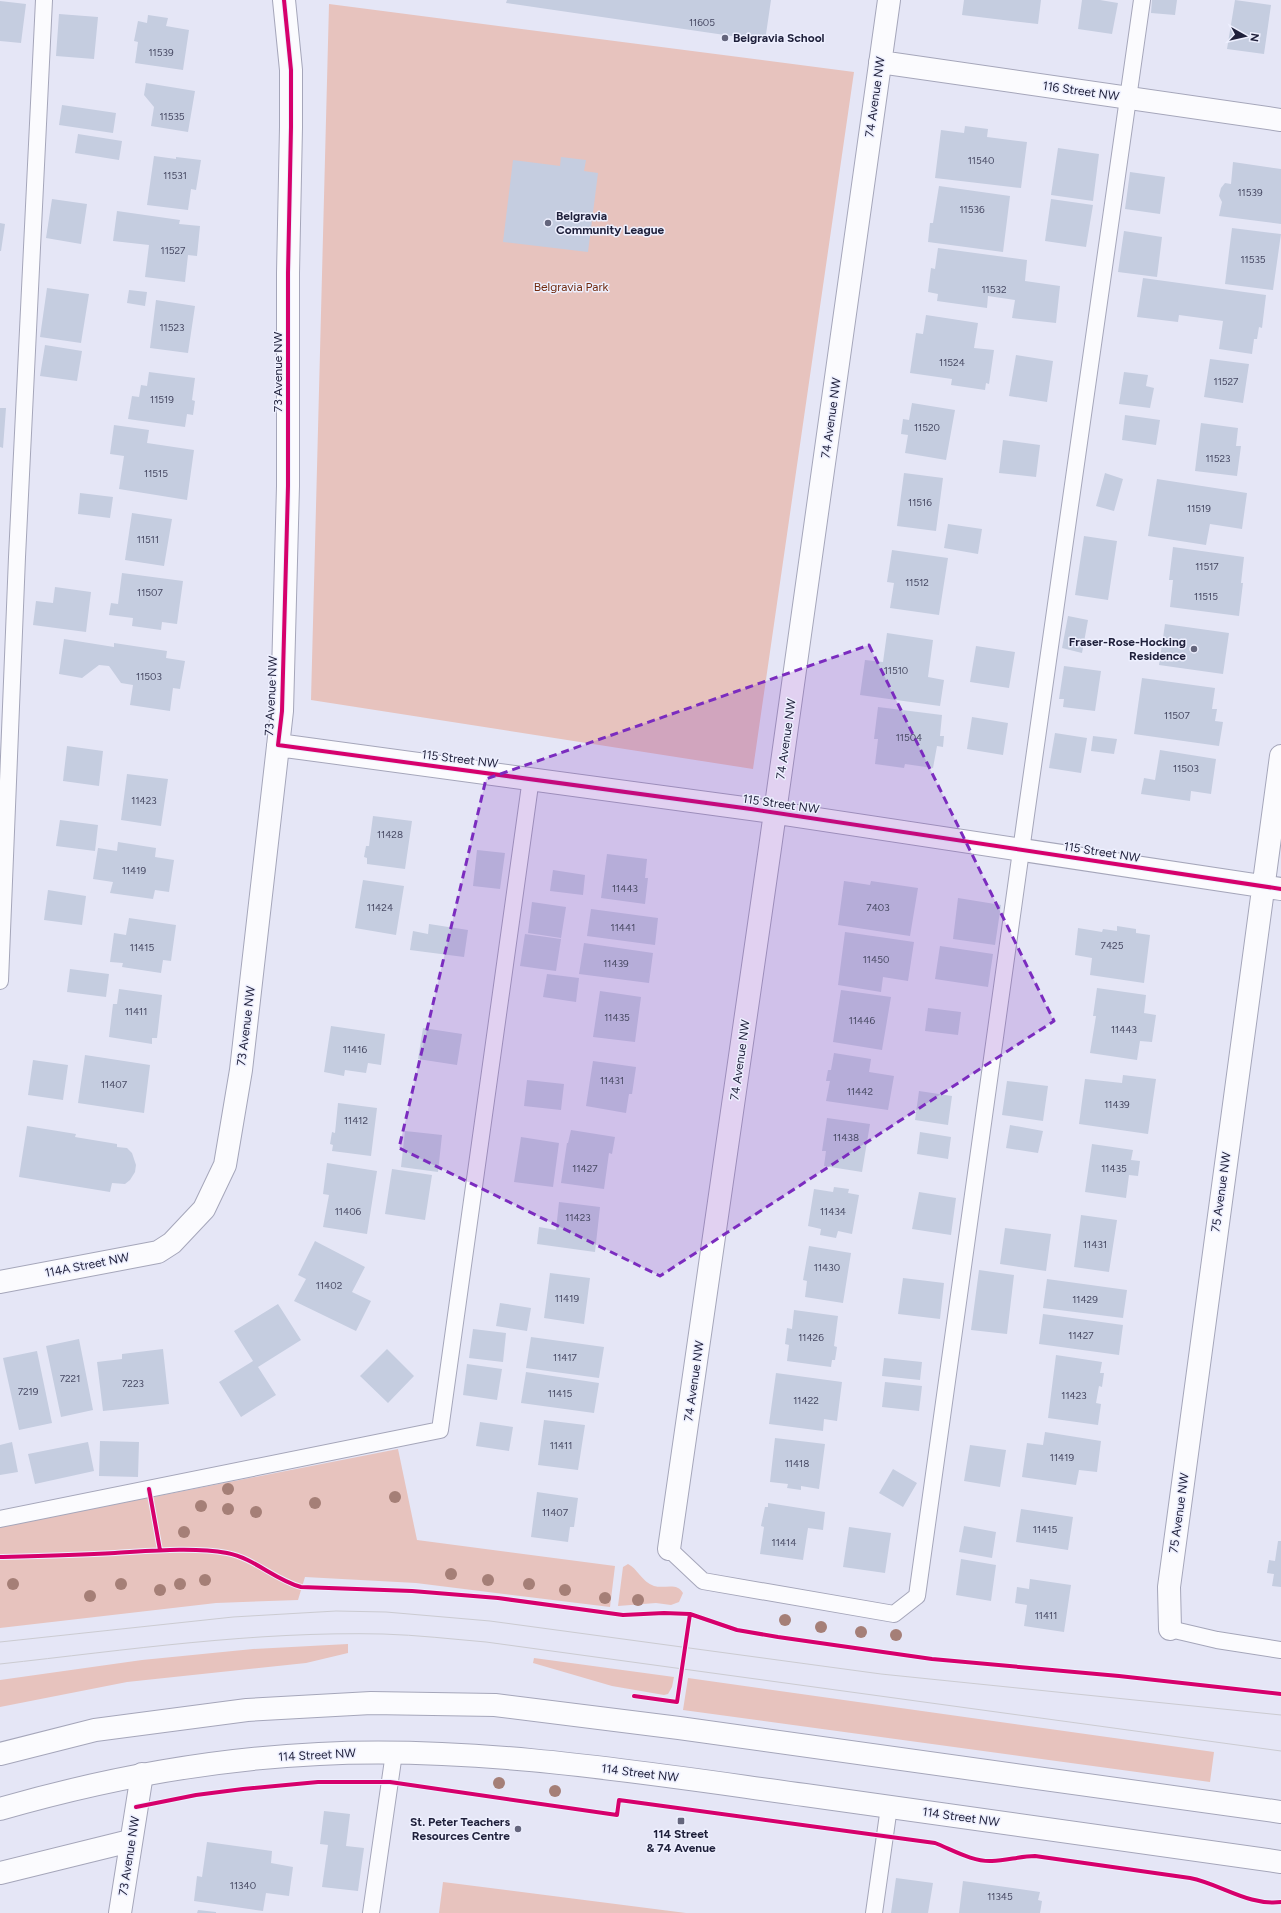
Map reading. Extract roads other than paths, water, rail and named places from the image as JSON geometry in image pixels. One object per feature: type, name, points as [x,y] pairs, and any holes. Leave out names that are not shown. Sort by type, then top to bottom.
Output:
[{"type":"street","name":"73 Avenue NW","points":[[172,1243],[204,1209],[225,1165],[241,1070],[282,712],[288,486],[288,273],[291,127],[291,70],[284,0]]},
{"type":"street","name":"74 Avenue NW","points":[[669,1549],[775,813],[889,0]]},
{"type":"street","name":"116 Street NW","points":[[880,62],[1281,120]]},
{"type":"street","name":"115 Street NW","points":[[278,745],[531,778],[1272,887]]},
{"type":"street","name":"75 Avenue NW","points":[[1170,1629],[1169,1587],[1272,887],[1281,756]]},
{"type":"street","name":"114A Street NW","points":[[0,1282],[158,1252],[172,1243]]},
{"type":"street","points":[[0,1754],[95,1730],[247,1710],[371,1703],[495,1705],[672,1727],[1281,1812]]},
{"type":"street","name":"114 Street NW","points":[[0,1809],[58,1792],[142,1774],[237,1760],[320,1754],[394,1753],[500,1758],[623,1771],[1281,1862]]},
{"type":"street","name":"73 Avenue NW","points":[[120,1913],[130,1841],[142,1774]]},
{"type":"street","points":[[0,1873],[130,1841]]},
{"type":"lane","points":[[0,981],[16,557],[44,0]]},
{"type":"lane","points":[[669,1549],[703,1581],[894,1614],[918,1596],[1021,849],[1142,0]]},
{"type":"lane","points":[[0,1519],[440,1430],[531,778]]},
{"type":"lane","points":[[1170,1629],[1217,1640],[1281,1650]]},
{"type":"lane","points":[[371,1913],[394,1753]]},
{"type":"lane","points":[[874,1913],[889,1807]]},
{"type":"tram line","points":[[0,1642],[233,1617],[336,1611],[386,1612],[490,1621],[881,1674],[1281,1715]]},
{"type":"tram line","points":[[0,1664],[239,1638],[335,1634],[409,1635],[486,1642],[1281,1751]]},
{"type":"place","name":"Belgravia School","points":[[725,38]]},
{"type":"place","name":"Belgravia Community League","points":[[548,223]]},
{"type":"place","name":"Fraser-Rose-Hocking Residence","points":[[1194,649]]},
{"type":"place","name":"114 Street & 74 Avenue","points":[[681,1821]]},
{"type":"place","name":"St. Peter Teachers Resources Centre","points":[[518,1829]]},
{"type":"park label","name":"Belgravia Park","points":[[571,287]]}]
